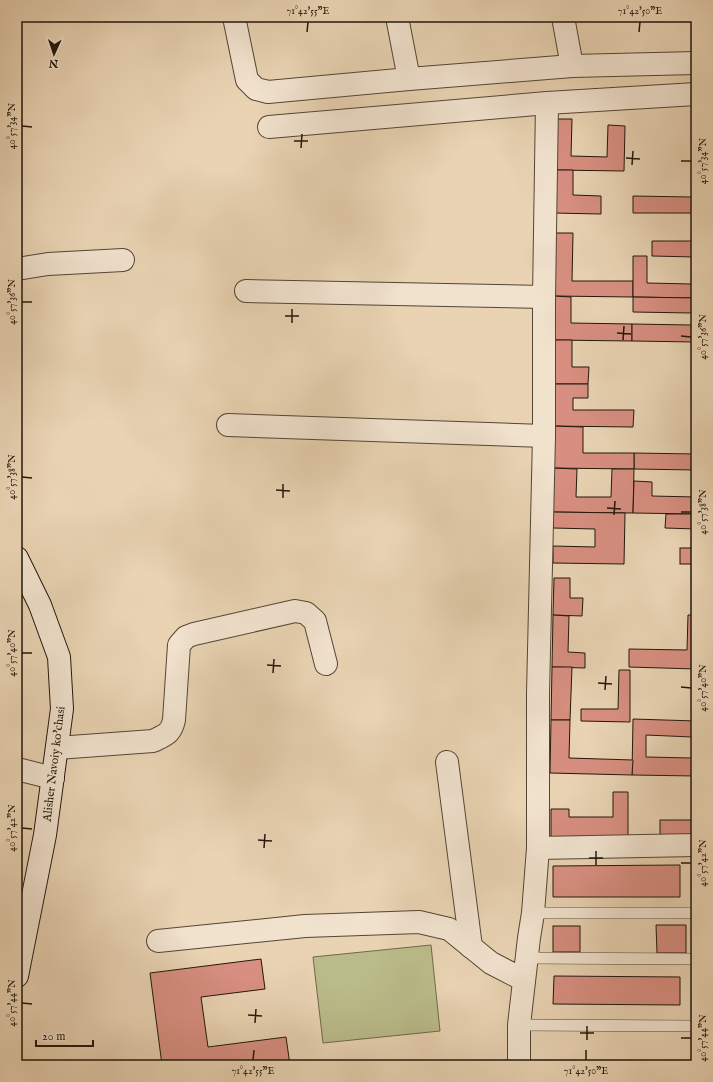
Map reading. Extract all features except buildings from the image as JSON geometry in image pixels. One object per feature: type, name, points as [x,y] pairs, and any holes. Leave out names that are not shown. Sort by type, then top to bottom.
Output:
[{"type":"street","points":[[234,17],[247,80],[256,89],[268,92],[572,66],[696,63]]},
{"type":"street","points":[[397,17],[409,79]]},
{"type":"street","points":[[563,17],[572,66]]},
{"type":"street","points":[[269,128],[547,103],[696,94]]},
{"type":"street","points":[[519,1065],[519,1025],[526,958],[533,913],[538,848],[538,686],[544,436],[544,297],[547,103]]},
{"type":"street","points":[[17,269],[48,264],[123,260]]},
{"type":"street","points":[[246,291],[544,297]]},
{"type":"street","points":[[228,425],[544,436]]},
{"type":"street","name":"Alisher Navoiy ko'chasi","points":[[17,558],[40,605],[60,657],[62,709],[45,835],[17,976]]},
{"type":"street","points":[[57,748],[153,741],[167,733],[173,727],[174,720],[179,645],[186,637],[194,634],[295,611],[306,613],[315,622],[326,664]]},
{"type":"street","points":[[447,762],[471,947]]},
{"type":"street","points":[[17,769],[53,778]]},
{"type":"street","points":[[538,848],[696,845]]},
{"type":"street","points":[[158,941],[305,926],[420,922],[449,929],[491,963],[524,980]]},
{"type":"lane","points":[[533,913],[696,914]]},
{"type":"lane","points":[[526,958],[696,959]]},
{"type":"lane","points":[[519,1025],[696,1026]]},
{"type":"green space","points":[[431,945],[440,1031],[323,1043],[313,957]]}]
